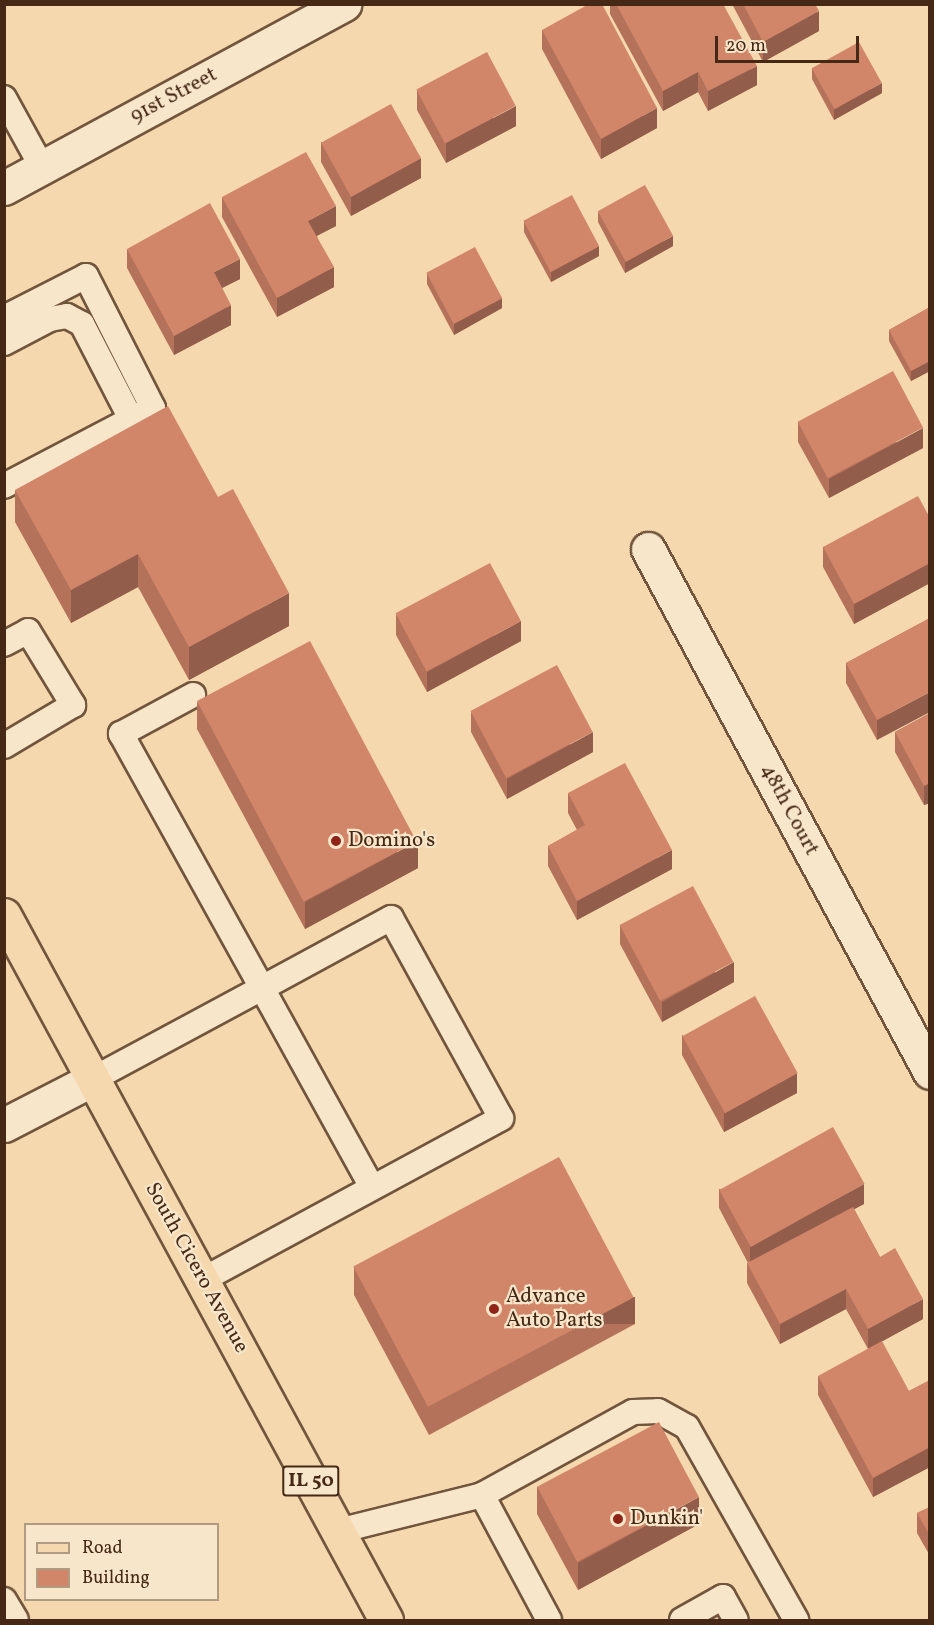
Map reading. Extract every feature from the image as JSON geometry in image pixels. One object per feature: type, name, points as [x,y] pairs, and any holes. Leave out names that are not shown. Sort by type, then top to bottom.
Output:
[{"type":"main road","name":"South Cicero Avenue","points":[[4,915],[386,1620]]},
{"type":"street","name":"91st Street","points":[[4,188],[344,4]]},
{"type":"street","name":"48th Court","points":[[648,549],[930,1072]]},
{"type":"street","points":[[4,1125],[93,1079]]},
{"type":"lane","points":[[4,98],[42,167]]},
{"type":"lane","points":[[4,318],[86,276],[153,408],[4,486]]},
{"type":"lane","points":[[4,343],[50,319],[67,316],[82,324],[131,419]]},
{"type":"lane","points":[[4,644],[28,631],[73,705],[4,746]]},
{"type":"lane","points":[[193,695],[121,734],[372,1187]]},
{"type":"lane","points":[[93,1079],[391,918],[501,1118],[202,1280]]},
{"type":"lane","points":[[338,1531],[482,1495],[633,1412],[658,1411],[687,1427],[796,1620]]},
{"type":"lane","points":[[482,1495],[549,1620]]},
{"type":"lane","points":[[682,1620],[723,1597],[736,1620]]},
{"type":"lane","points":[[4,1600],[16,1620]]},
{"type":"building","points":[[589,4],[602,4],[657,108],[601,139],[542,30]]},
{"type":"building","points":[[616,4],[723,4],[757,66],[708,91],[698,72],[663,91]]},
{"type":"building","points":[[743,4],[815,4],[819,11],[763,42]]},
{"type":"building","points":[[859,42],[882,83],[835,109],[812,68]]},
{"type":"building","points":[[487,52],[516,106],[445,143],[416,90]]},
{"type":"building","points":[[391,104],[421,158],[351,197],[321,143]]},
{"type":"building","points":[[306,152],[336,206],[308,221],[334,267],[277,298],[222,197]]},
{"type":"building","points":[[645,185],[673,236],[626,262],[598,211]]},
{"type":"building","points":[[572,195],[599,246],[551,272],[523,221]]},
{"type":"building","points":[[210,203],[240,259],[214,272],[231,305],[174,336],[127,249]]},
{"type":"building","points":[[475,247],[502,298],[454,324],[426,273]]},
{"type":"building","points":[[930,307],[930,361],[911,371],[889,330]]},
{"type":"building","points":[[893,371],[923,428],[828,478],[798,422]]},
{"type":"building","points":[[168,406],[218,497],[233,489],[289,593],[189,647],[138,554],[71,590],[15,490]]},
{"type":"building","points":[[918,496],[930,518],[930,563],[854,604],[823,547]]},
{"type":"building","points":[[490,563],[521,621],[427,672],[396,613]]},
{"type":"building","points":[[930,618],[930,692],[877,720],[846,663]]},
{"type":"building","points":[[310,641],[417,841],[304,902],[197,701]]},
{"type":"building","points":[[557,665],[593,732],[506,778],[470,711]]},
{"type":"building","points":[[930,713],[930,783],[924,786],[895,732]]},
{"type":"building","points":[[625,763],[672,850],[577,901],[548,846],[585,825],[568,793]]},
{"type":"building","points":[[693,886],[733,962],[660,1001],[620,925]]},
{"type":"building","points":[[755,996],[798,1073],[725,1113],[682,1036]]},
{"type":"building","points":[[833,1127],[865,1184],[751,1247],[719,1190]]},
{"type":"building","name":"Advance Auto Parts","points":[[559,1157],[634,1297],[428,1407],[353,1266]]},
{"type":"building","points":[[853,1207],[880,1257],[895,1248],[923,1299],[868,1329],[846,1289],[780,1324],[747,1263]]},
{"type":"building","points":[[882,1341],[909,1391],[930,1380],[930,1447],[873,1478],[818,1376]]},
{"type":"building","name":"Dunkin'","points":[[659,1422],[699,1497],[577,1562],[537,1487]]},
{"type":"building","points":[[930,1507],[930,1536],[917,1513]]},
{"type":"place","name":"Domino's","points":[[336,841]]},
{"type":"place","name":"Advance Auto Parts","points":[[494,1309]]},
{"type":"place","name":"Dunkin'","points":[[618,1519]]}]
